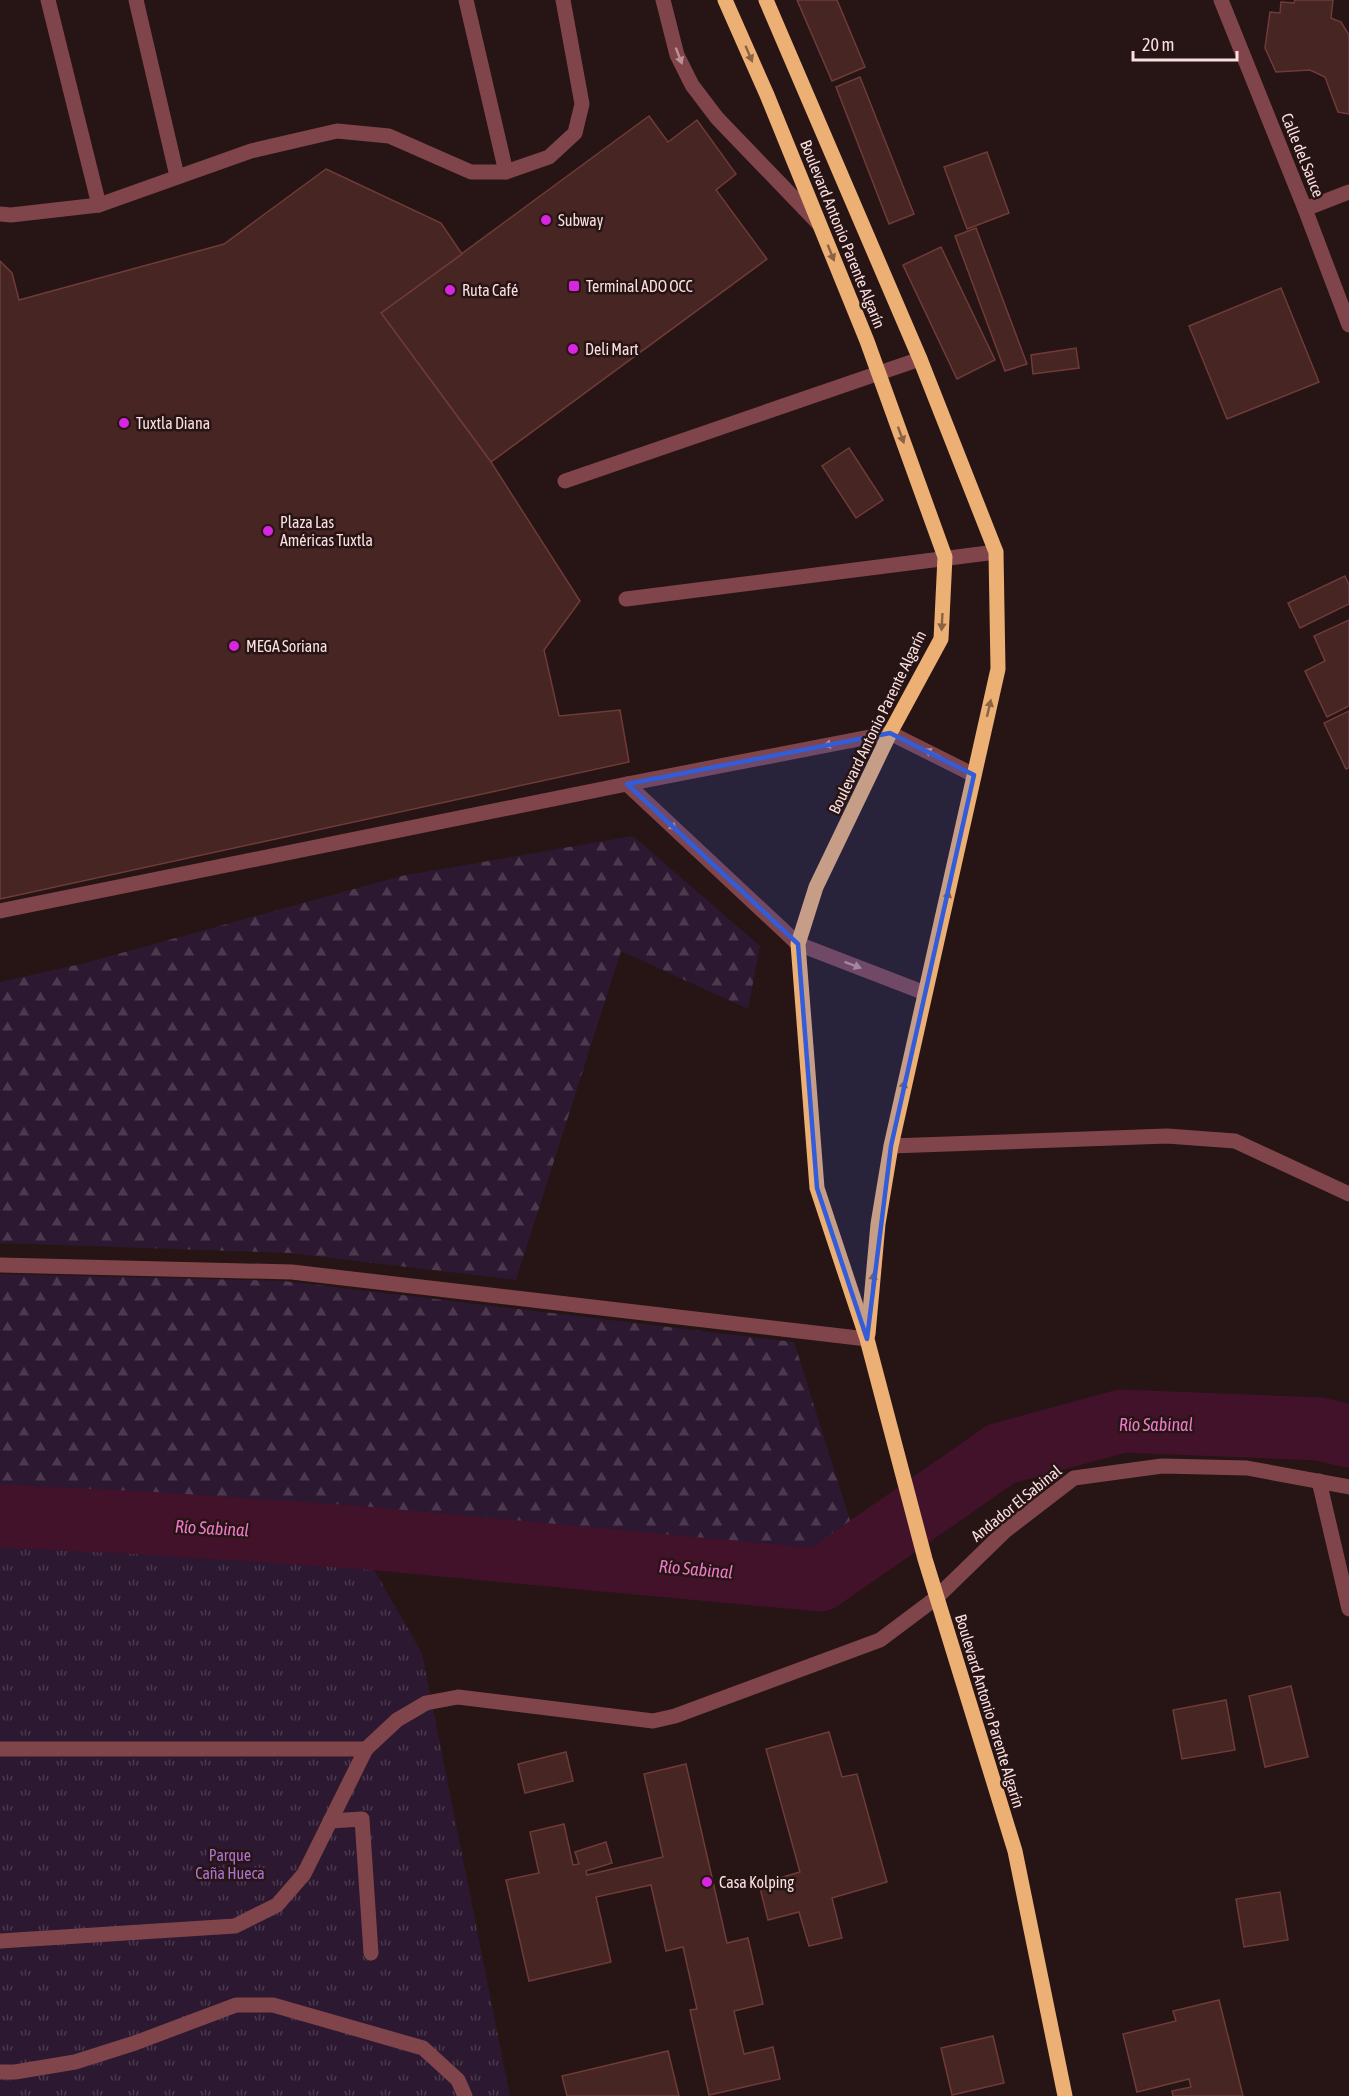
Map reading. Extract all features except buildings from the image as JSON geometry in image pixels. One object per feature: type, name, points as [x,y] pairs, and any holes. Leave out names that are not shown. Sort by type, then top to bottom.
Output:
[{"type":"main road","name":"Boulevard Antonio Parente Algarín","points":[[725,0],[879,374],[945,557],[941,639],[890,733],[816,888],[798,944],[817,1188],[867,1340],[936,1598],[1015,1851],[1065,2096]]},
{"type":"main road","name":"Boulevard Antonio Parente Algarín","points":[[766,0],[920,359],[996,552],[998,669],[891,1146],[878,1224],[867,1340]]},
{"type":"street","points":[[48,0],[99,205]]},
{"type":"street","points":[[136,0],[177,176]]},
{"type":"street","points":[[466,0],[506,172]]},
{"type":"street","points":[[0,214],[10,215],[99,205],[251,151],[337,131],[389,136],[471,172],[506,172],[549,157],[575,133],[582,104],[563,0]]},
{"type":"street","points":[[663,0],[677,55],[692,85],[717,118],[819,225]]},
{"type":"street","name":"Calle del Sauce","points":[[1221,0],[1349,325]]},
{"type":"street","points":[[1305,209],[1349,192]]},
{"type":"street","points":[[565,481],[920,359]]},
{"type":"street","points":[[626,599],[996,552]]},
{"type":"street","points":[[0,911],[890,733],[974,776]]},
{"type":"street","points":[[627,784],[798,944],[925,993]]},
{"type":"street","points":[[891,1146],[1167,1136],[1235,1141],[1349,1194]]},
{"type":"street","points":[[0,1265],[292,1272],[867,1340]]},
{"type":"street","name":"Andador El Sabinal","points":[[366,1749],[397,1720],[426,1703],[458,1697],[652,1721],[675,1716],[880,1640],[936,1598],[1005,1531],[1074,1478],[1162,1467],[1247,1468],[1349,1487]]},
{"type":"street","points":[[1319,1481],[1349,1609]]},
{"type":"street","points":[[0,1749],[366,1749],[304,1874],[277,1905],[235,1926],[0,1941]]},
{"type":"street","points":[[330,1821],[362,1819],[371,1953]]},
{"type":"street","points":[[0,2072],[15,2072],[75,2062],[135,2043],[236,2005],[273,2005],[423,2049],[458,2080],[465,2096]]},
{"type":"highlighted area","points":[[890,733],[974,775],[891,1146],[867,1339],[817,1188],[798,944],[627,784]]},
{"type":"green space","points":[[633,836],[760,946],[748,1009],[621,951],[516,1280],[290,1253],[0,1243],[0,982],[85,963],[401,876]]},
{"type":"green space","points":[[0,1274],[284,1281],[794,1342],[860,1552],[820,1580],[355,1537],[0,1516]]},
{"type":"green space","name":"Parque Caña Hueca","points":[[0,1516],[355,1537],[422,1653],[510,2096],[0,2096]]},
{"type":"waterway","name":"Río Sabinal","points":[[0,1516],[355,1537],[820,1580],[1001,1454],[1122,1421],[1319,1429],[1349,1436]]},
{"type":"place","name":"Subway","points":[[546,220]]},
{"type":"place","name":"Terminal ADO OCC","points":[[574,286]]},
{"type":"place","name":"Ruta Café","points":[[450,290]]},
{"type":"place","name":"Deli Mart","points":[[573,349]]},
{"type":"place","name":"Tuxtla Diana","points":[[124,423]]},
{"type":"place","name":"Plaza Las Américas Tuxtla","points":[[268,531]]},
{"type":"place","name":"MEGA Soriana","points":[[234,646]]},
{"type":"place","name":"Casa Kolping","points":[[707,1882]]}]
